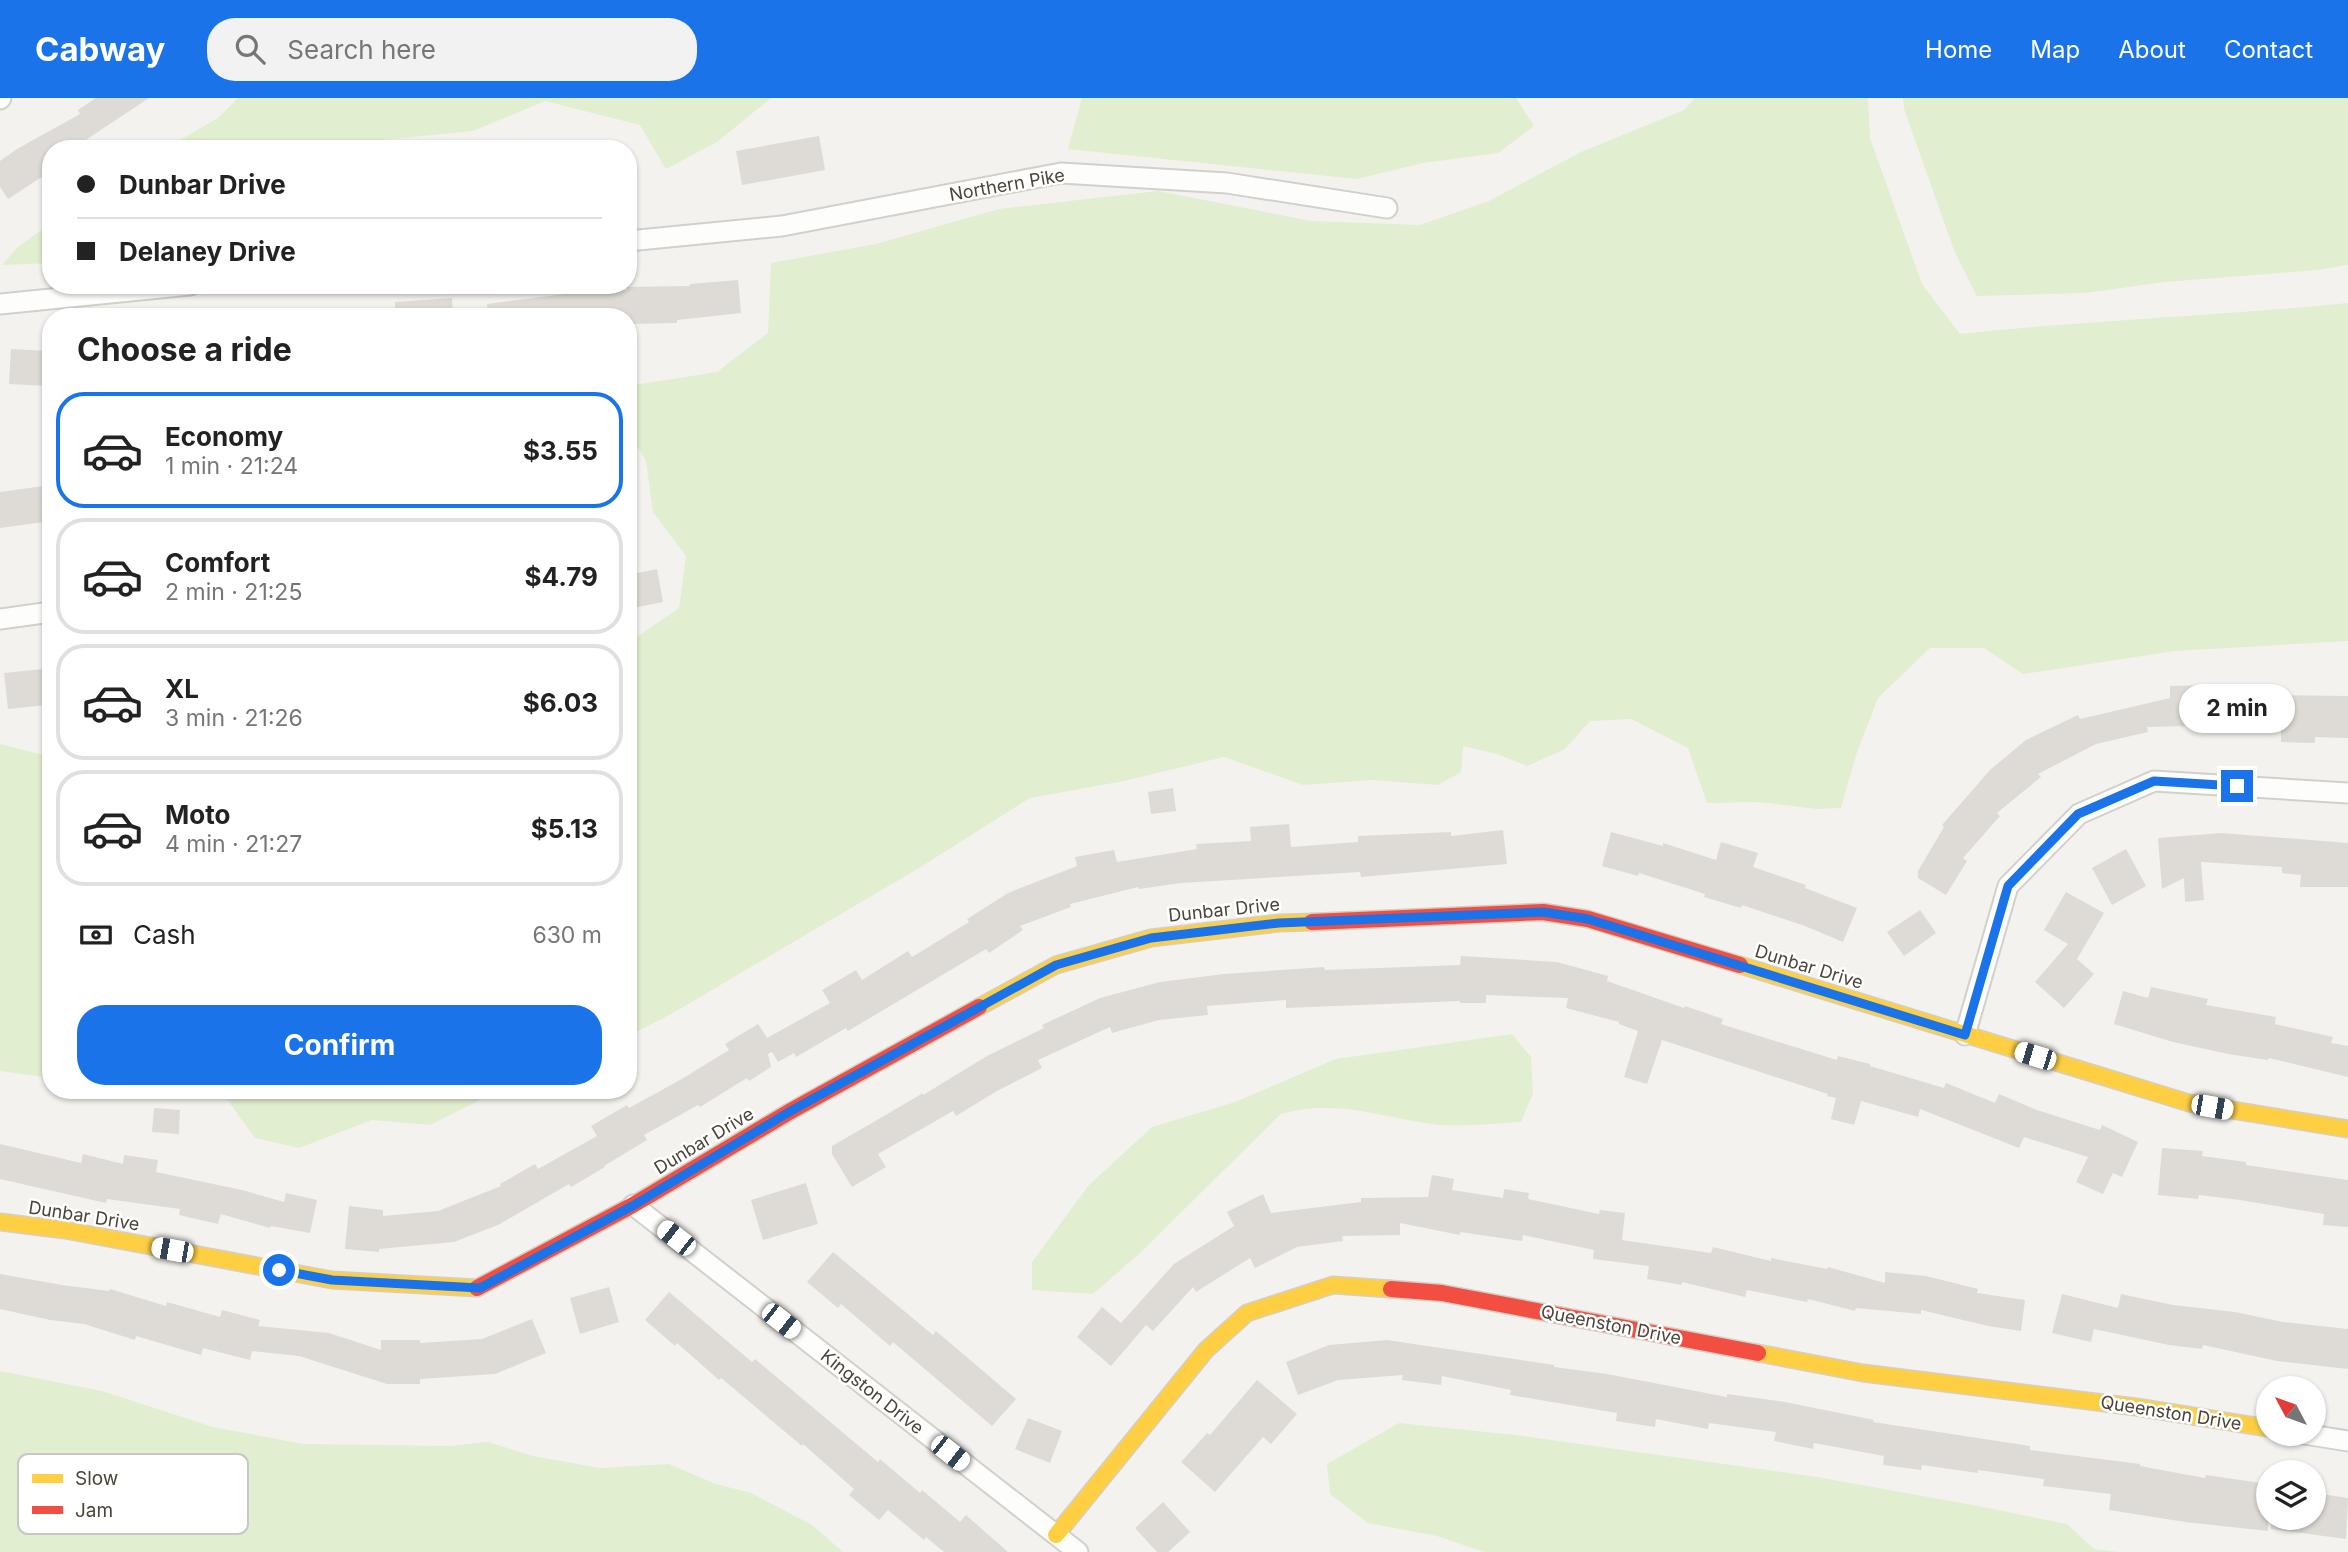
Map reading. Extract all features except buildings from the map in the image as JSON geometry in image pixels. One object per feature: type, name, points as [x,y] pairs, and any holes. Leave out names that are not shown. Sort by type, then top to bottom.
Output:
[{"type":"street","name":"Northern Pike","points":[[637,240],[782,226],[1061,173],[1227,183],[1387,208]]},
{"type":"street","points":[[0,304],[100,294]]},
{"type":"street","points":[[0,619],[42,613]]},
{"type":"street","points":[[1965,1035],[2008,886],[2078,814],[2154,781],[2348,793]]},
{"type":"street","name":"Dunbar Drive","points":[[0,1222],[65,1230],[332,1280],[480,1288],[634,1205],[789,1112],[1056,965],[1151,938],[1279,923],[1543,912],[1588,919],[2189,1103],[2348,1129]]},
{"type":"street","name":"Kingston Drive","points":[[634,1205],[1078,1552]]},
{"type":"street","name":"Queenston Drive","points":[[1056,1535],[1206,1350],[1247,1313],[1334,1285],[1442,1293],[1863,1373],[2136,1407],[2256,1426]]},
{"type":"street","points":[[2326,1437],[2348,1441]]},
{"type":"green space","points":[[238,98],[771,98],[717,142],[666,169],[640,125],[545,101],[473,131],[382,140],[180,140],[218,118]]},
{"type":"green space","points":[[1082,98],[1516,98],[1534,126],[1498,153],[1423,163],[1357,179],[1068,149]]},
{"type":"green space","points":[[1695,98],[1868,98],[1870,138],[1922,284],[1960,334],[2348,303],[2348,641],[2175,651],[2023,674],[1984,648],[1930,648],[1878,698],[1857,752],[1841,808],[1817,809],[1759,802],[1707,803],[1688,748],[1631,719],[1590,721],[1565,749],[1527,766],[1497,754],[1463,746],[1461,772],[1438,785],[1372,780],[1303,785],[1224,757],[1124,781],[1030,798],[919,868],[673,1013],[637,1031],[637,637],[679,608],[686,556],[653,512],[646,461],[637,446],[637,385],[717,372],[768,333],[771,263],[876,244],[999,209],[1158,191],[1311,221],[1420,225],[1489,201],[1581,152],[1684,110]]},
{"type":"green space","points":[[1903,98],[2348,98],[2348,265],[2318,270],[2165,282],[2085,293],[1977,296],[1954,250],[1904,109]]},
{"type":"green space","points":[[42,230],[42,263],[2,265],[18,247]]},
{"type":"green space","points":[[0,744],[42,755],[42,1077],[0,1071]]},
{"type":"green space","points":[[1512,1034],[1531,1057],[1533,1093],[1521,1122],[1440,1125],[1361,1111],[1322,1108],[1281,1114],[1140,1253],[1093,1294],[1032,1290],[1032,1262],[1089,1185],[1152,1127],[1235,1102],[1336,1059]]},
{"type":"green space","points":[[227,1099],[482,1099],[430,1125],[372,1120],[299,1148],[255,1138]]},
{"type":"green space","points":[[0,1371],[102,1391],[213,1427],[303,1444],[449,1446],[488,1442],[533,1456],[600,1468],[669,1464],[716,1484],[751,1493],[812,1525],[843,1552],[0,1552]]},
{"type":"green space","points":[[1399,1423],[1515,1435],[1817,1477],[2067,1524],[2094,1549],[2118,1552],[1484,1552],[1437,1536],[1368,1523],[1330,1494],[1327,1464]]},
{"type":"traffic: slow","points":[[979,1007],[1056,965],[1151,938],[1279,923],[1312,922]]},
{"type":"traffic: slow","points":[[1740,965],[2189,1103],[2348,1129]]},
{"type":"traffic: slow","points":[[0,1222],[65,1230],[332,1280],[477,1288]]},
{"type":"traffic: slow","points":[[1056,1535],[1206,1350],[1247,1313],[1333,1285],[1391,1289]]},
{"type":"traffic: slow","points":[[1758,1353],[1863,1373],[2136,1407],[2256,1426]]},
{"type":"traffic: jam","points":[[1312,922],[1543,912],[1588,919],[1740,965]]},
{"type":"traffic: jam","points":[[477,1288],[633,1205],[789,1112],[979,1007]]},
{"type":"traffic: jam","points":[[1391,1289],[1442,1293],[1758,1353]]},
{"type":"route","points":[[279,1270],[332,1280],[480,1288],[634,1205],[789,1112],[1056,965],[1151,938],[1279,923],[1543,912],[1588,919],[1965,1035],[2008,886],[2078,814],[2154,781],[2237,786]]}]
